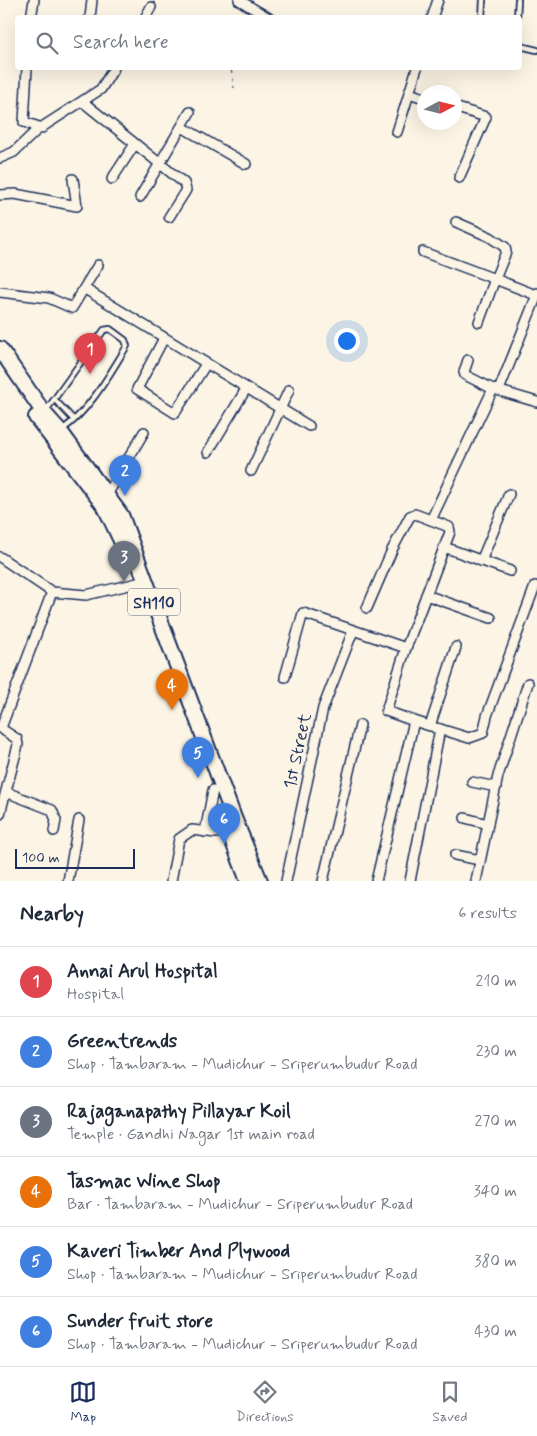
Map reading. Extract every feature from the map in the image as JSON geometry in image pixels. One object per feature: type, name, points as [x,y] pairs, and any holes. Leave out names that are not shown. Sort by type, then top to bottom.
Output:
[{"type":"main road","name":"SH110","points":[[0,349],[44,413],[60,431],[121,515],[141,583],[213,790],[248,881]]},
{"type":"main road","name":"SH110","points":[[0,364],[38,420],[105,507],[119,534],[141,583],[260,881]]},
{"type":"street","points":[[32,15],[34,0]]},
{"type":"street","points":[[90,15],[92,0]]},
{"type":"street","points":[[238,0],[263,15]]},
{"type":"street","points":[[433,15],[438,0]]},
{"type":"street","points":[[147,15],[151,7]]},
{"type":"street","points":[[27,70],[24,122],[42,128]]},
{"type":"street","points":[[0,158],[14,152],[42,128],[101,89],[113,70]]},
{"type":"street","points":[[397,132],[416,70]]},
{"type":"street","points":[[409,93],[417,96]]},
{"type":"street","points":[[83,102],[181,180],[186,190],[169,218]]},
{"type":"street","points":[[459,178],[486,117],[462,110]]},
{"type":"street","points":[[140,197],[190,112]]},
{"type":"street","points":[[182,127],[246,164]]},
{"type":"street","points":[[112,179],[135,144]]},
{"type":"street","points":[[0,195],[15,194],[77,206],[74,179]]},
{"type":"street","points":[[456,222],[490,237],[505,247],[506,252],[479,322]]},
{"type":"street","points":[[423,252],[537,294],[496,390],[431,520]]},
{"type":"street","points":[[0,292],[49,298],[72,308],[98,265]]},
{"type":"street","points":[[85,289],[309,426]]},
{"type":"street","points":[[164,338],[137,389],[175,413],[206,364]]},
{"type":"street","points":[[468,360],[464,372],[465,376],[496,390],[537,402]]},
{"type":"street","points":[[208,452],[246,389]]},
{"type":"street","points":[[252,471],[289,390]]},
{"type":"street","points":[[107,495],[144,432]]},
{"type":"street","points":[[481,561],[509,494]]},
{"type":"street","points":[[367,608],[392,550],[410,516],[415,514],[451,530],[406,648],[386,711],[469,738],[483,733],[487,716],[535,586]]},
{"type":"street","points":[[444,547],[510,572]]},
{"type":"street","points":[[0,557],[52,592],[86,596],[141,583]]},
{"type":"street","points":[[0,814],[5,786],[18,745],[17,739],[0,728],[52,592]]},
{"type":"street","points":[[426,595],[491,618]]},
{"type":"street","points":[[285,677],[303,613],[406,648]]},
{"type":"street","name":"1st Street","points":[[286,881],[323,708],[353,631]]},
{"type":"street","points":[[430,726],[456,647]]},
{"type":"street","points":[[476,881],[496,787],[528,683]]},
{"type":"street","points":[[376,881],[414,721]]},
{"type":"street","points":[[323,881],[360,725]]},
{"type":"street","points":[[410,881],[440,729]]},
{"type":"street","points":[[472,782],[496,787]]},
{"type":"street","points":[[5,786],[52,810],[56,820],[54,831]]},
{"type":"street","points":[[205,832],[213,790]]},
{"type":"street","points":[[465,818],[488,824]]},
{"type":"street","points":[[68,881],[79,820]]},
{"type":"street","points":[[171,881],[179,839],[192,830],[216,833],[228,828]]},
{"type":"street","points":[[455,855],[480,860]]},
{"type":"lane","points":[[482,15],[483,0]]},
{"type":"lane","points":[[517,15],[518,0]]},
{"type":"lane","points":[[522,46],[537,50]]},
{"type":"lane","points":[[44,413],[104,330],[110,329],[125,340],[127,346],[110,372],[74,420],[60,431]]},
{"type":"lane","points":[[55,400],[74,420]]},
{"type":"path","points":[[231,70],[234,88]]},
{"type":"place","name":"Annai Arul Hospital","points":[[90,374]]},
{"type":"place","name":"Greentrends","points":[[125,496]]},
{"type":"place","name":"Rajaganapathy Pillayar Koil","points":[[124,582]]},
{"type":"place","name":"Tasmac Wine Shop","points":[[172,710]]},
{"type":"place","name":"Kaveri Timber And Plywood","points":[[198,778]]},
{"type":"place","name":"Sunder fruit store","points":[[224,844]]}]
